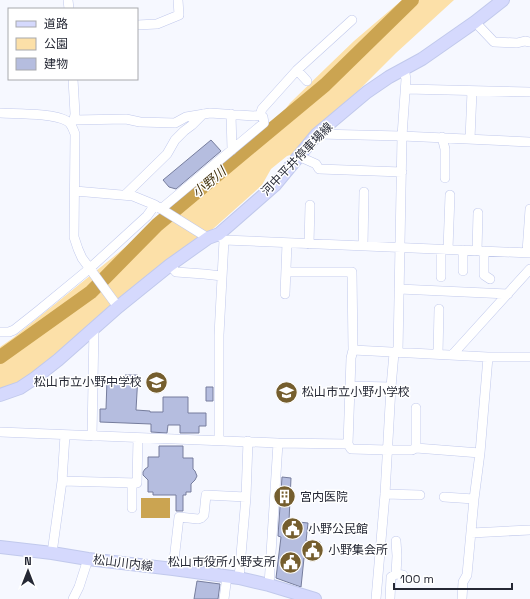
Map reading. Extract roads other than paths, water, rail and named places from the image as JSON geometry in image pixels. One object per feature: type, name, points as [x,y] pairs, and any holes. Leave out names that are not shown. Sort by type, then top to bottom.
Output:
[{"type":"main road","name":"河中平井停車場線","points":[[0,395],[20,388],[35,378],[94,328],[116,305],[170,264],[214,237],[275,184],[317,134],[367,92],[422,58],[475,22],[503,0]]},
{"type":"main road","name":"松山川内線","points":[[0,547],[227,576],[269,585],[315,599]]},
{"type":"street","points":[[138,25],[157,24],[179,15],[178,0]]},
{"type":"street","points":[[260,115],[262,109],[338,27],[352,20]]},
{"type":"street","points":[[475,22],[494,42],[530,42]]},
{"type":"street","points":[[376,599],[385,494],[391,387],[396,353],[401,248],[402,136],[406,89],[404,69]]},
{"type":"street","points":[[297,70],[307,81]]},
{"type":"street","points":[[74,80],[75,114],[72,122],[75,134],[74,237],[78,249],[90,270],[116,305]]},
{"type":"street","points":[[406,89],[530,92]]},
{"type":"street","points":[[470,139],[472,91]]},
{"type":"street","points":[[0,113],[52,116],[72,122],[126,119],[140,122],[174,123],[186,117],[210,113],[254,116],[260,115]]},
{"type":"street","points":[[125,196],[167,154],[175,140],[203,114]]},
{"type":"street","points":[[231,114],[232,150]]},
{"type":"street","points":[[0,332],[9,332],[14,330],[90,270],[147,216],[160,208],[264,123],[263,117],[260,115]]},
{"type":"street","points":[[317,134],[530,142]]},
{"type":"street","points":[[442,138],[445,150],[445,178]]},
{"type":"street","points":[[298,156],[316,164],[319,169],[402,172]]},
{"type":"street","points":[[75,191],[133,196],[160,208],[214,237],[287,243],[401,248],[528,253],[530,209]]},
{"type":"street","points":[[363,246],[364,192]]},
{"type":"street","points":[[441,277],[450,195]]},
{"type":"street","points":[[309,244],[310,205]]},
{"type":"street","points":[[478,213],[484,275],[490,279]]},
{"type":"street","points":[[214,237],[222,276],[219,335],[220,440]]},
{"type":"street","points":[[285,294],[287,243]]},
{"type":"street","points":[[463,250],[463,271]]},
{"type":"street","points":[[170,264],[176,272],[222,276]]},
{"type":"street","points":[[453,354],[530,270]]},
{"type":"street","points":[[286,272],[352,272],[353,350],[348,444],[351,449],[412,450],[416,448],[480,453]]},
{"type":"street","points":[[399,289],[508,294]]},
{"type":"street","points":[[438,354],[439,309]]},
{"type":"street","points":[[92,436],[94,328]]},
{"type":"street","points":[[353,350],[488,357],[530,357]]},
{"type":"street","points":[[462,599],[463,582],[467,575],[480,453],[488,357]]},
{"type":"street","points":[[350,386],[391,387]]},
{"type":"street","points":[[416,408],[416,448]]},
{"type":"street","points":[[0,432],[278,443],[348,444]]},
{"type":"street","points":[[52,553],[62,481],[65,435]]},
{"type":"street","points":[[62,481],[137,483],[138,438]]},
{"type":"street","points":[[239,578],[246,497],[248,441]]},
{"type":"street","points":[[269,585],[278,443]]},
{"type":"street","points":[[132,483],[132,508]]},
{"type":"street","points":[[385,494],[420,495]]},
{"type":"street","points":[[173,569],[179,517],[201,518],[204,515],[206,495],[246,497]]},
{"type":"street","points":[[444,496],[474,499]]},
{"type":"street","points":[[471,533],[530,530]]},
{"type":"street","points":[[390,599],[391,577],[399,574],[396,542]]},
{"type":"street","points":[[72,599],[88,559]]},
{"type":"street","points":[[224,599],[227,576]]},
{"type":"waterway","name":"小野川","points":[[0,357],[91,292],[157,225],[325,85],[412,0]]},
{"type":"place","name":"松山市立小野中学校","points":[[157,382]]},
{"type":"place","name":"松山市立小野小学校","points":[[286,392]]},
{"type":"place","name":"宮内医院","points":[[284,497]]},
{"type":"place","name":"小野公民館","points":[[292,529]]},
{"type":"place","name":"小野集会所","points":[[313,550]]},
{"type":"place","name":"松山市役所小野支所","points":[[291,562]]}]
